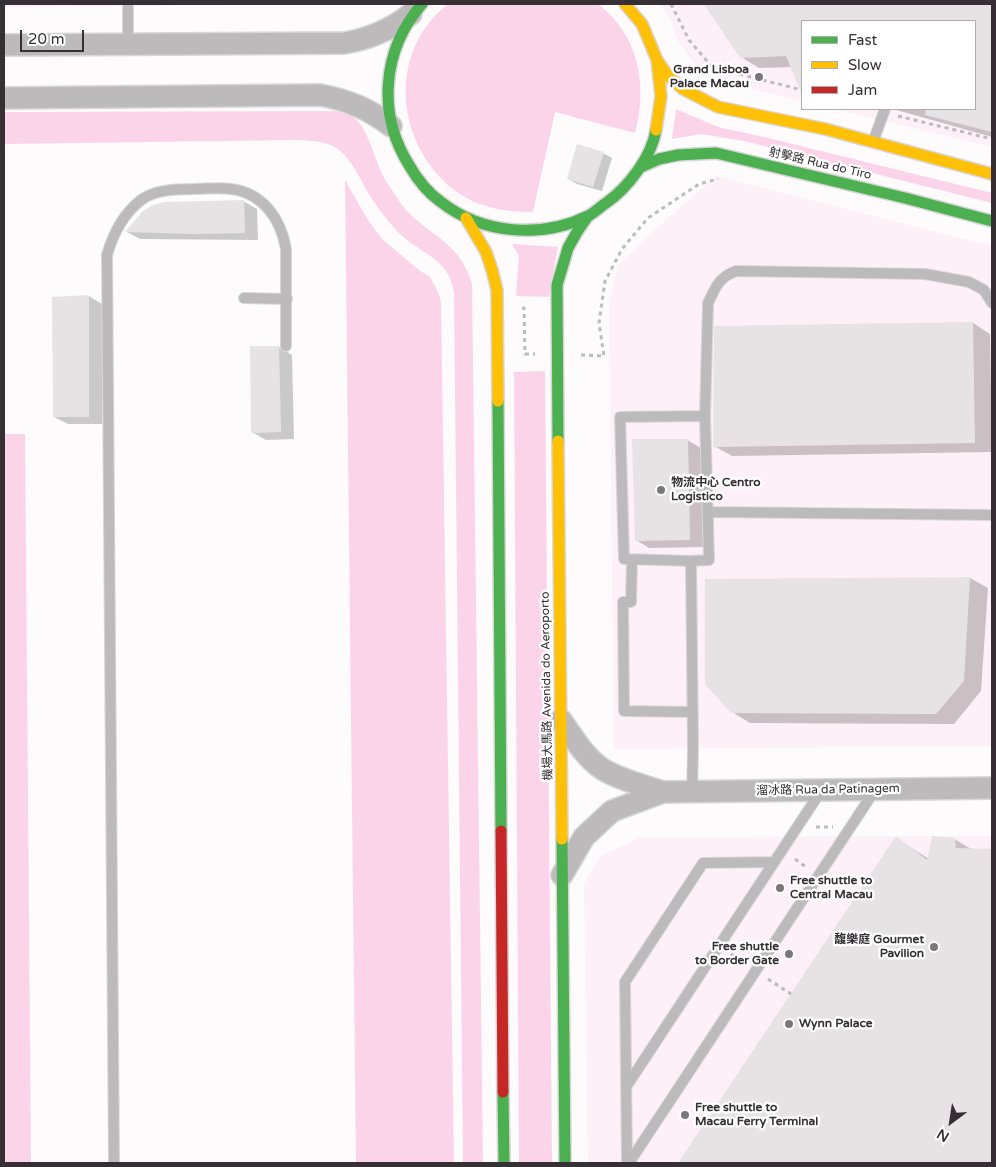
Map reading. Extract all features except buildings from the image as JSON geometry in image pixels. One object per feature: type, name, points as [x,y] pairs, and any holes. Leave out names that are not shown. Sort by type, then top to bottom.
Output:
[{"type":"main road","points":[[625,4],[642,24],[657,60],[668,76],[700,99],[718,107],[825,129],[992,174]]},
{"type":"main road","points":[[418,8],[399,38],[390,66],[387,96],[391,126],[402,154],[418,180],[440,202],[466,218],[506,230],[548,229],[588,216],[618,194],[641,167],[656,133],[661,96],[657,60]]},
{"type":"main road","name":"射擊路 Rua do Tiro","points":[[641,167],[659,158],[677,154],[716,153],[906,198],[992,222]]},
{"type":"main road","name":"機場大馬路 Avenida do Aeroporto","points":[[565,1163],[557,285],[560,266],[567,248],[576,231],[588,216]]},
{"type":"main road","points":[[466,218],[487,252],[497,290],[504,1163]]},
{"type":"street","points":[[4,45],[344,43],[363,40],[382,33],[399,24],[418,8]]},
{"type":"street","points":[[4,98],[320,96],[340,98],[358,105],[376,114],[391,126]]},
{"type":"street","name":"溜冰路 Rua da Patinagem","points":[[561,720],[585,754],[602,768],[622,778],[663,792],[992,788]]},
{"type":"street","name":"溜冰路 Rua da Patinagem","points":[[562,875],[584,837],[612,811],[663,792]]},
{"type":"lane","points":[[128,4],[128,44]]},
{"type":"lane","points":[[873,143],[885,110]]},
{"type":"lane","points":[[114,1163],[107,255],[112,238],[131,209],[153,194],[167,190],[219,188],[232,189],[248,194],[270,210],[284,234],[286,249],[286,346]]},
{"type":"lane","points":[[705,416],[620,417],[624,559],[691,562],[709,560],[705,416],[708,303],[724,276],[736,271],[925,274],[969,282],[984,290],[992,303]]},
{"type":"lane","points":[[244,298],[287,299]]},
{"type":"lane","points":[[708,512],[992,515]]},
{"type":"lane","points":[[632,560],[631,602],[622,602],[624,711],[693,712]]},
{"type":"lane","points":[[691,562],[692,792]]},
{"type":"lane","points":[[626,1087],[822,790]]},
{"type":"lane","points":[[628,1163],[876,790]]},
{"type":"lane","points":[[628,1163],[624,982],[703,863],[774,862]]},
{"type":"path","points":[[671,4],[689,40],[712,67],[801,90]]},
{"type":"path","points":[[885,110],[992,139]]},
{"type":"path","points":[[798,827],[851,828]]},
{"type":"path","points":[[782,851],[819,875]]},
{"type":"shaded area","points":[[4,4],[342,4],[4,7]]},
{"type":"shaded area","points":[[448,4],[598,4],[623,31],[637,62],[640,97],[635,133],[555,112],[533,212],[493,208],[474,202],[457,192],[436,173],[421,150],[411,125],[406,99],[407,73],[415,47],[428,24]]},
{"type":"shaded area","name":"Grand Lisboa Palace Macau","points":[[660,4],[992,4],[992,147],[839,110],[976,110],[976,20],[801,20],[801,101],[723,82],[706,72],[691,59],[678,41],[670,19]]},
{"type":"shaded area","points":[[676,109],[718,127],[992,193],[992,203],[744,141],[701,134],[672,139]]},
{"type":"shaded area","points":[[335,111],[348,114],[357,120],[367,136],[383,176],[401,204],[420,223],[455,252],[467,271],[472,284],[483,1163],[463,1163],[454,292],[451,280],[439,263],[396,230],[373,201],[344,154],[335,147],[325,143],[299,140],[4,144],[4,112]]},
{"type":"shaded area","name":"物流中心 Centro Logistico","points":[[716,176],[992,246],[992,746],[614,749],[609,304],[618,266],[649,235]]},
{"type":"shaded area","points":[[345,180],[368,220],[382,239],[430,277],[441,301],[454,1163],[356,1163]]},
{"type":"shaded area","points":[[512,244],[558,247],[549,297],[516,296],[519,256]]},
{"type":"shaded area","points":[[545,371],[552,1163],[519,1163],[514,372]]},
{"type":"shaded area","points":[[4,434],[25,434],[31,1163],[4,1163]]},
{"type":"shaded area","name":"Wynn Palace","points":[[992,836],[992,1163],[588,1163],[584,884],[601,856],[641,837]]},
{"type":"traffic: fast","points":[[422,4],[409,22],[399,41],[392,62],[388,83],[392,125],[399,145],[419,180],[436,198],[457,213],[493,227],[512,230],[551,228],[588,216],[623,189],[638,171],[650,150],[656,130]]},
{"type":"traffic: fast","points":[[641,167],[659,159],[678,155],[716,153],[905,198],[992,221]]},
{"type":"traffic: fast","points":[[558,441],[557,285],[568,248],[588,216]]},
{"type":"traffic: fast","points":[[498,401],[501,831]]},
{"type":"traffic: fast","points":[[562,839],[565,1163]]},
{"type":"traffic: fast","points":[[503,1092],[504,1163]]},
{"type":"traffic: slow","points":[[625,4],[642,24],[657,60],[661,96],[656,130]]},
{"type":"traffic: slow","points":[[657,60],[668,76],[683,89],[718,107],[825,129],[992,174]]},
{"type":"traffic: slow","points":[[466,218],[486,252],[497,290],[498,401]]},
{"type":"traffic: slow","points":[[558,441],[562,839]]},
{"type":"traffic: jam","points":[[501,831],[503,1092]]},
{"type":"place","name":"Grand Lisboa Palace Macau","points":[[759,77]]},
{"type":"place","name":"物流中心 Centro Logistico","points":[[661,490]]},
{"type":"place","name":"Free shuttle to Central Macau","points":[[780,888]]},
{"type":"place","name":"馥樂庭 Gourmet Pavilion","points":[[934,947]]},
{"type":"place","name":"Free shuttle to Border Gate","points":[[789,954]]},
{"type":"place","name":"Wynn Palace","points":[[789,1024]]},
{"type":"place","name":"Free shuttle to Macau Ferry Terminal","points":[[685,1115]]}]
